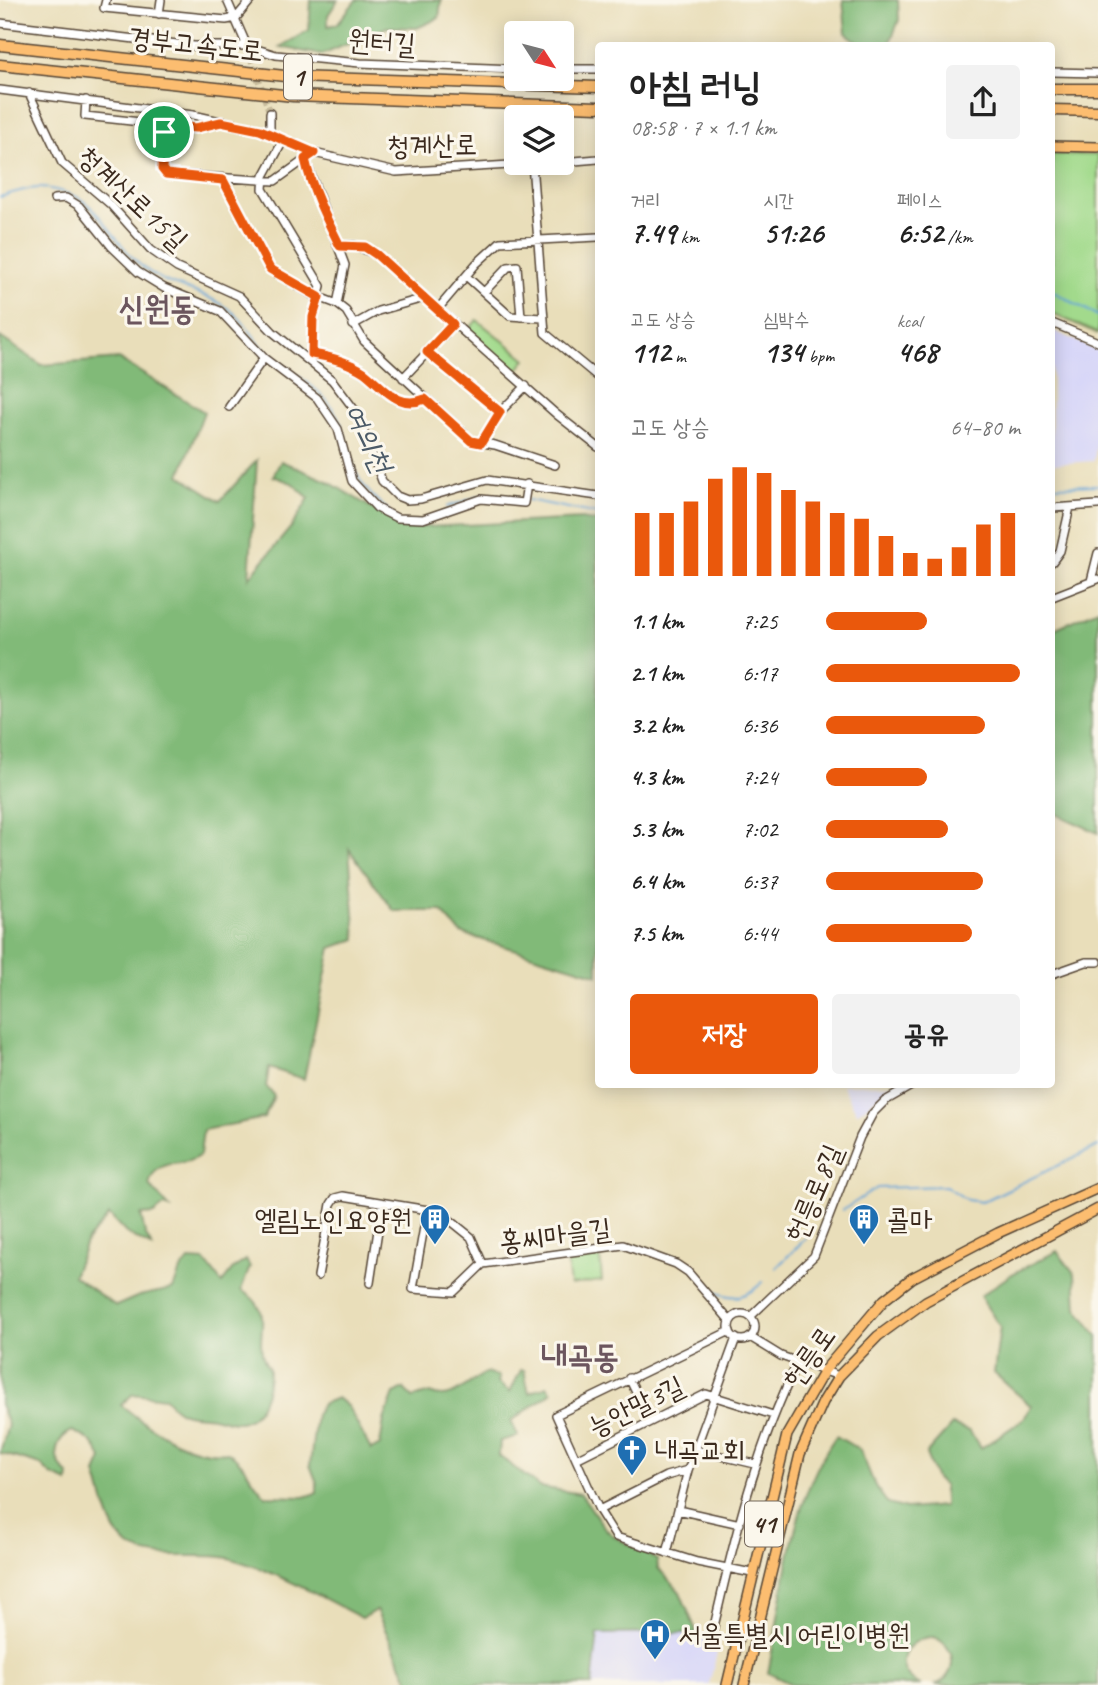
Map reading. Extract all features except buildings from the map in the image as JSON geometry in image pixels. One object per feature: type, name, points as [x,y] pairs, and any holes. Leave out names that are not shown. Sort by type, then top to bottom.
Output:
[{"type":"highway","name":"경부고속도로","points":[[0,45],[294,77],[595,88]]},
{"type":"highway","name":"경부고속도로","points":[[0,65],[293,96],[595,107]]},
{"type":"highway","points":[[1055,89],[1098,89]]},
{"type":"highway","points":[[1055,110],[1098,111]]},
{"type":"main road","points":[[1055,146],[1098,147]]},
{"type":"main road","name":"헌릉로","points":[[727,1685],[787,1435],[824,1371],[884,1300],[912,1278],[998,1233],[1098,1188]]},
{"type":"main road","name":"헌릉로","points":[[744,1685],[800,1454],[823,1402],[839,1376],[878,1336],[926,1301],[1098,1209]]},
{"type":"street","points":[[159,14],[161,0]]},
{"type":"street","points":[[227,0],[247,46]]},
{"type":"street","points":[[236,18],[251,0]]},
{"type":"street","points":[[105,4],[159,14],[236,18]]},
{"type":"street","name":"원터길","points":[[0,23],[194,46],[247,46],[276,55],[360,64],[504,69]]},
{"type":"street","points":[[574,69],[595,69]]},
{"type":"street","points":[[1055,72],[1098,74]]},
{"type":"street","name":"청계산로","points":[[0,90],[86,100],[221,122],[270,135],[314,153],[396,172],[504,165]]},
{"type":"street","name":"청계산로15길","points":[[29,93],[62,163],[103,197],[151,250],[177,268],[239,296],[273,332],[310,357],[345,395],[357,413],[382,481],[397,496],[407,500],[421,499],[487,480],[595,495]]},
{"type":"street","points":[[86,100],[85,116],[196,128],[221,122]]},
{"type":"street","points":[[270,113],[270,135]]},
{"type":"street","points":[[164,125],[162,169],[166,174],[223,180],[275,181],[314,153]]},
{"type":"street","points":[[283,141],[263,189],[301,248],[321,286],[313,317],[310,357],[336,359],[363,372],[395,400],[413,404],[425,399]]},
{"type":"street","points":[[305,159],[324,216],[340,246],[345,265],[337,304]]},
{"type":"street","points":[[574,161],[595,159]]},
{"type":"street","points":[[533,175],[545,333],[595,375]]},
{"type":"street","points":[[223,180],[270,269],[319,297],[337,304],[364,341],[471,441],[555,466]]},
{"type":"street","points":[[54,199],[66,198],[79,206],[112,247],[138,272],[164,288],[220,311],[264,358],[317,398],[338,429],[352,481],[387,514],[397,518],[423,519],[481,499],[524,503],[527,484]]},
{"type":"street","points":[[438,310],[466,276],[500,242],[595,237]]},
{"type":"street","points":[[340,246],[365,247],[595,444]]},
{"type":"street","points":[[484,292],[508,267],[517,266],[521,317]]},
{"type":"street","points":[[466,276],[510,316],[542,318]]},
{"type":"street","points":[[353,325],[378,311],[424,298]]},
{"type":"street","points":[[403,378],[453,324]]},
{"type":"street","points":[[1055,324],[1098,342]]},
{"type":"street","points":[[427,352],[500,412]]},
{"type":"street","points":[[229,407],[264,358]]},
{"type":"street","points":[[481,443],[500,412],[526,386]]},
{"type":"street","points":[[1055,508],[1098,505]]},
{"type":"street","points":[[1055,558],[1060,551],[1070,507]]},
{"type":"street","points":[[1055,596],[1095,580],[1098,553]]},
{"type":"street","points":[[1055,973],[1086,962],[1098,962]]},
{"type":"street","name":"헌릉로8길","points":[[751,1317],[814,1256],[860,1137],[873,1113],[885,1101],[908,1088]]},
{"type":"street","name":"홍씨마을길","points":[[318,1276],[328,1216],[335,1198],[440,1212],[471,1237],[483,1264]]},
{"type":"street","points":[[370,1283],[382,1204]]},
{"type":"street","name":"홍씨마을길","points":[[427,1210],[413,1289],[454,1292],[483,1264],[623,1245],[676,1264],[688,1272],[730,1321]]},
{"type":"street","points":[[736,1338],[730,1331],[730,1321],[739,1314],[751,1317],[755,1327],[750,1337]]},
{"type":"street","points":[[730,1331],[556,1415],[599,1510],[616,1537],[727,1569],[752,1573]]},
{"type":"street","points":[[736,1338],[750,1337],[780,1356],[839,1376]]},
{"type":"street","points":[[667,1553],[688,1470],[736,1338]]},
{"type":"street","points":[[713,1632],[755,1464],[773,1415],[798,1362]]},
{"type":"street","points":[[629,1378],[650,1421]]},
{"type":"street","name":"능안말3길","points":[[576,1459],[706,1394],[716,1395]]},
{"type":"street","points":[[716,1395],[773,1415]]},
{"type":"street","points":[[696,1450],[755,1464]]},
{"type":"street","points":[[599,1510],[666,1476],[688,1470]]},
{"type":"street","points":[[678,1510],[740,1524]]},
{"type":"shaded area","points":[[1055,331],[1098,351],[1098,435],[1094,461],[1055,464]]},
{"type":"shaded area","points":[[844,1088],[889,1088],[857,1113]]},
{"type":"shaded area","name":"서울특별시 어린이병원","points":[[697,1633],[721,1637],[709,1685],[592,1685],[598,1634]]},
{"type":"green space","points":[[311,0],[338,0],[328,15],[328,26],[337,24],[356,0],[441,0],[439,18],[417,28],[387,27],[322,55],[280,47],[309,30]]},
{"type":"green space","points":[[843,0],[898,0],[899,20],[890,42],[858,42],[846,33]]},
{"type":"green space","points":[[1055,154],[1098,155],[1098,334],[1055,314]]},
{"type":"green space","points":[[477,320],[526,359],[516,372],[466,332]]},
{"type":"green space","points":[[0,337],[42,365],[119,359],[204,412],[180,475],[220,501],[257,460],[249,578],[292,526],[309,498],[292,483],[273,476],[281,461],[327,481],[405,528],[582,519],[595,521],[595,974],[461,933],[441,911],[394,911],[349,849],[356,939],[331,948],[304,1079],[269,1068],[266,1086],[274,1096],[264,1118],[203,1130],[200,1155],[185,1162],[163,1166],[152,1176],[149,1185],[170,1208],[164,1206],[154,1214],[141,1215],[145,1234],[152,1247],[126,1233],[109,1215],[87,1240],[73,1276],[116,1306],[139,1296],[173,1289],[179,1273],[189,1260],[205,1261],[222,1283],[233,1269],[246,1260],[250,1267],[241,1290],[260,1308],[261,1346],[269,1369],[266,1393],[254,1415],[237,1422],[192,1415],[176,1409],[165,1398],[133,1394],[121,1405],[171,1439],[199,1450],[228,1452],[266,1496],[304,1497],[317,1493],[317,1483],[310,1465],[316,1414],[322,1404],[337,1398],[348,1407],[371,1450],[380,1445],[384,1420],[394,1394],[404,1389],[413,1398],[430,1393],[445,1396],[486,1373],[499,1377],[498,1383],[510,1392],[521,1370],[524,1370],[529,1393],[547,1386],[552,1392],[511,1421],[518,1436],[500,1441],[499,1456],[540,1487],[581,1494],[609,1532],[624,1542],[652,1553],[651,1557],[657,1560],[658,1568],[680,1592],[697,1633],[598,1634],[592,1685],[411,1685],[376,1610],[362,1618],[284,1579],[235,1560],[209,1556],[167,1556],[129,1546],[116,1532],[104,1502],[96,1473],[102,1459],[94,1445],[72,1431],[61,1440],[57,1458],[69,1475],[68,1482],[51,1475],[41,1465],[0,1453],[8,1425],[0,1404]]},
{"type":"green space","points":[[1098,609],[1098,833],[1055,813],[1055,629]]},
{"type":"green space","points":[[1057,1251],[1075,1274],[1077,1308],[1098,1336],[1098,1685],[935,1685],[948,1675],[952,1661],[947,1647],[933,1637],[914,1643],[907,1649],[904,1657],[905,1673],[921,1685],[793,1685],[768,1673],[798,1519],[820,1462],[836,1436],[860,1450],[875,1486],[888,1504],[906,1509],[944,1506],[944,1486],[936,1479],[926,1454],[952,1425],[969,1431],[981,1448],[1024,1419],[1031,1406],[994,1373],[1000,1327],[980,1296],[1012,1274]]},
{"type":"green space","points":[[600,1257],[602,1281],[570,1285],[567,1261]]},
{"type":"waterway","name":"여의천","points":[[0,197],[38,188],[77,197],[93,209],[138,263],[159,278],[230,309],[266,351],[316,390],[331,406],[342,427],[359,478],[388,510]]},
{"type":"waterway","points":[[1055,293],[1098,316]]},
{"type":"waterway","name":"여의천","points":[[1055,486],[1098,485]]},
{"type":"waterway","name":"여의천","points":[[447,507],[484,495],[516,499]]},
{"type":"waterway","name":"여의천","points":[[528,500],[595,513]]},
{"type":"waterway","points":[[843,1210],[877,1188],[946,1186],[967,1200],[982,1202],[1098,1146]]},
{"type":"waterway","points":[[776,1268],[806,1238]]},
{"type":"waterway","points":[[714,1292],[740,1296],[763,1282]]},
{"type":"tunnel","points":[[247,46],[270,113]]},
{"type":"place","name":"엘림노인요양원","points":[[435,1246]]},
{"type":"place","name":"콜마","points":[[864,1246]]},
{"type":"place","name":"내곡교회","points":[[632,1477]]},
{"type":"place","name":"서울특별시 어린이병원","points":[[655,1661]]},
{"type":"district","name":"신원동","points":[[157,308]]},
{"type":"district","name":"내곡동","points":[[580,1356]]},
{"type":"route","points":[[221,122],[260,130],[314,153],[305,159],[307,169],[324,216],[340,246],[365,247],[377,255],[453,324],[427,352],[500,412],[481,443],[471,441],[425,399],[413,404],[395,400],[363,372],[328,356],[312,354],[313,317],[319,297],[270,269],[223,180],[166,174],[162,169],[164,132],[164,125],[196,128],[221,122]]}]
